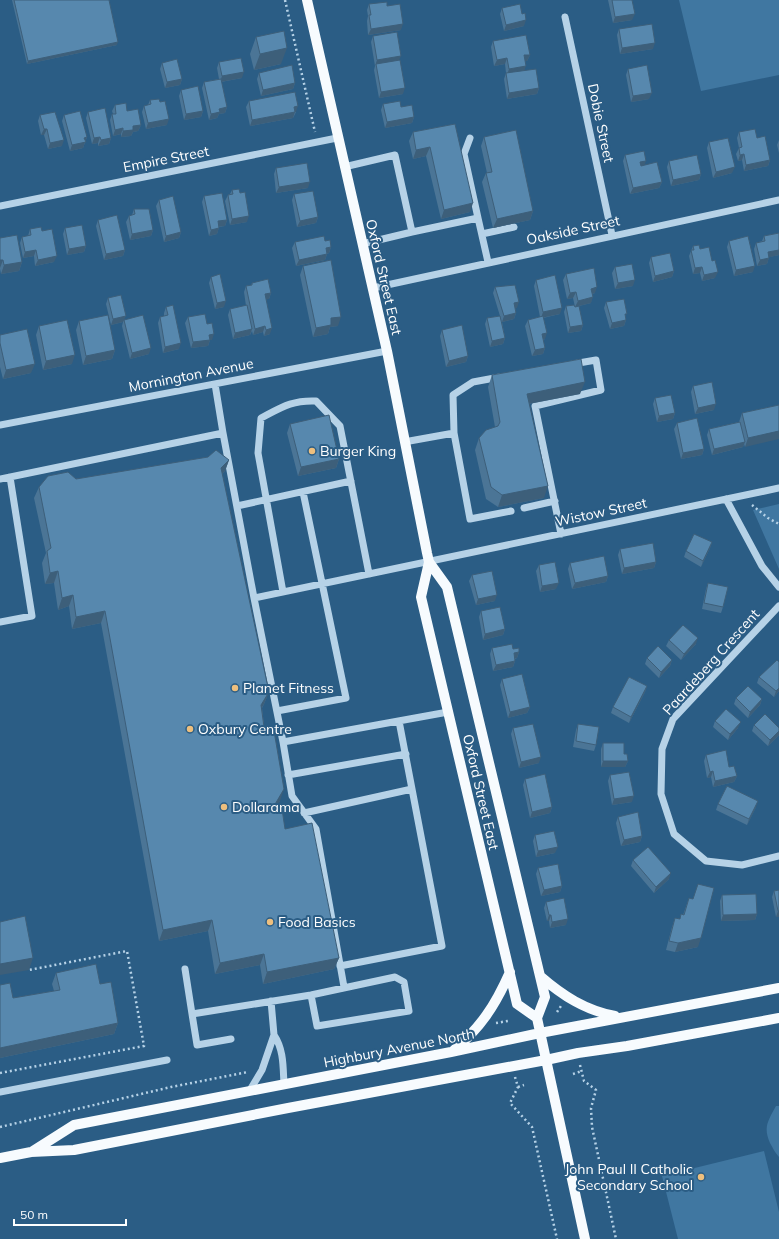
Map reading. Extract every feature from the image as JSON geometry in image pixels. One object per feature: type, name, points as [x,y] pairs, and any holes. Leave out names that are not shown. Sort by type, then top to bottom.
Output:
[{"type":"main road","name":"Oxford Street East","points":[[306,0],[387,351],[429,562],[422,597],[448,712],[510,972],[516,1004],[538,1018]]},
{"type":"main road","name":"Oxford Street East","points":[[429,562],[447,587],[545,997],[538,1018],[540,1033],[585,1239]]},
{"type":"main road","points":[[451,1052],[472,1034],[486,1018],[498,998],[510,972]]},
{"type":"main road","points":[[540,976],[559,992],[578,1004],[598,1013],[620,1017]]},
{"type":"main road","name":"Highbury Avenue North","points":[[31,1152],[74,1125],[451,1052],[620,1017],[779,988]]},
{"type":"main road","name":"Highbury Avenue North","points":[[0,1158],[31,1152],[74,1150],[578,1053],[627,1046],[779,1018]]},
{"type":"street","name":"Dobie Street","points":[[565,17],[612,235]]},
{"type":"street","name":"Empire Street","points":[[0,206],[337,138]]},
{"type":"street","points":[[470,138],[464,154],[488,262]]},
{"type":"street","points":[[344,167],[395,155],[412,232]]},
{"type":"street","name":"Oakside Street","points":[[373,288],[779,200]]},
{"type":"street","points":[[362,244],[478,218]]},
{"type":"street","points":[[482,234],[514,227]]},
{"type":"street","name":"Mornington Avenue","points":[[0,425],[387,351]]},
{"type":"street","points":[[562,534],[535,406],[601,390],[596,360],[565,366]]},
{"type":"street","points":[[511,375],[473,382],[453,395],[454,433],[470,519],[511,511]]},
{"type":"street","points":[[215,384],[292,796],[316,829],[344,987]]},
{"type":"street","points":[[283,592],[258,453],[261,418],[285,405],[300,400],[316,401],[340,426],[369,574]]},
{"type":"street","points":[[0,479],[223,433]]},
{"type":"street","points":[[404,442],[454,433]]},
{"type":"street","points":[[0,622],[32,616],[10,477]]},
{"type":"street","points":[[237,506],[351,481]]},
{"type":"street","name":"Wistow Street","points":[[254,598],[779,488]]},
{"type":"street","points":[[277,711],[346,698],[303,492]]},
{"type":"street","points":[[726,499],[762,566],[779,587]]},
{"type":"street","points":[[524,508],[555,501]]},
{"type":"street","name":"Paardeberg Crescent","points":[[779,606],[673,719],[662,749],[661,794],[674,834],[706,861],[742,865],[779,856]]},
{"type":"street","points":[[283,742],[448,712]]},
{"type":"street","points":[[340,966],[442,946],[399,721]]},
{"type":"street","points":[[288,775],[406,754]]},
{"type":"street","points":[[304,812],[412,789]]},
{"type":"street","points":[[185,969],[197,1045],[231,1039]]},
{"type":"street","points":[[192,1014],[311,995],[395,977],[404,982],[409,1011],[318,1026],[311,995]]},
{"type":"street","points":[[250,1090],[261,1072],[274,1035],[271,1001]]},
{"type":"street","points":[[274,1035],[280,1043],[284,1085]]},
{"type":"street","points":[[0,1092],[167,1060]]},
{"type":"path","points":[[285,0],[315,132]]},
{"type":"path","points":[[751,503],[768,518],[779,524]]},
{"type":"path","points":[[0,1073],[144,1046],[128,951],[29,970]]},
{"type":"path","points":[[493,1024],[508,1021]]},
{"type":"path","points":[[578,1053],[584,1081],[596,1090],[591,1108],[592,1127],[616,1239]]},
{"type":"path","points":[[512,1066],[518,1088]]},
{"type":"path","points":[[0,1126],[172,1087],[253,1071]]},
{"type":"path","points":[[574,1074],[582,1071]]},
{"type":"path","points":[[524,1085],[518,1088],[510,1103],[532,1127],[557,1239]]},
{"type":"shaded area","points":[[679,0],[779,0],[779,75],[701,91]]},
{"type":"shaded area","points":[[779,504],[779,569],[753,510]]},
{"type":"shaded area","points":[[776,1106],[779,1106],[779,1157],[770,1143],[767,1133],[767,1124]]},
{"type":"shaded area","points":[[764,1151],[779,1212],[779,1239],[678,1239],[662,1176]]},
{"type":"building","points":[[14,0],[109,0],[118,42],[28,61]]},
{"type":"building","points":[[612,0],[632,0],[635,14],[615,17]]},
{"type":"building","points":[[387,2],[387,6],[400,4],[403,24],[371,29],[369,4]]},
{"type":"building","points":[[520,4],[522,14],[525,13],[526,20],[506,25],[502,8]]},
{"type":"building","points":[[652,24],[655,43],[622,48],[619,29]]},
{"type":"building","points":[[284,31],[287,48],[260,54],[256,37]]},
{"type":"building","points":[[397,32],[401,56],[377,60],[373,36]]},
{"type":"building","points":[[526,35],[530,55],[524,55],[526,66],[509,69],[507,58],[497,60],[493,41]]},
{"type":"building","points":[[241,58],[244,72],[222,76],[219,62]]},
{"type":"building","points":[[177,59],[182,79],[167,82],[162,63]]},
{"type":"building","points":[[400,60],[405,88],[381,92],[376,64]]},
{"type":"building","points":[[292,65],[295,83],[263,90],[259,73]]},
{"type":"building","points":[[647,65],[652,93],[633,96],[628,69]]},
{"type":"building","points":[[536,69],[539,88],[509,93],[506,73]]},
{"type":"building","points":[[221,79],[227,107],[219,109],[220,112],[211,114],[204,82]]},
{"type":"building","points":[[198,86],[203,111],[186,114],[181,90]]},
{"type":"building","points":[[295,92],[298,106],[294,107],[295,112],[252,120],[249,101]]},
{"type":"building","points":[[159,99],[160,102],[165,101],[169,119],[148,123],[144,106],[151,104],[150,100]]},
{"type":"building","points":[[400,101],[401,107],[412,105],[414,117],[387,122],[383,104]]},
{"type":"building","points":[[126,103],[127,111],[138,109],[141,125],[133,126],[133,130],[123,131],[123,128],[115,130],[112,114],[116,114],[115,105]]},
{"type":"building","points":[[105,108],[111,138],[101,140],[100,137],[94,138],[88,112]]},
{"type":"building","points":[[80,111],[87,137],[84,138],[86,142],[72,145],[64,115]]},
{"type":"building","points":[[55,112],[64,140],[50,143],[47,129],[44,129],[40,115]]},
{"type":"building","points":[[455,124],[473,203],[444,210],[430,147],[416,150],[413,132]]},
{"type":"building","points":[[755,129],[757,138],[765,136],[770,160],[746,165],[744,154],[740,155],[739,148],[742,147],[739,132]]},
{"type":"building","points":[[516,130],[533,211],[497,219],[486,173],[492,172],[484,137]]},
{"type":"building","points":[[728,138],[735,167],[716,172],[709,142]]},
{"type":"building","points":[[644,151],[646,161],[640,162],[641,166],[657,162],[662,182],[633,188],[625,155]]},
{"type":"building","points":[[697,155],[701,174],[673,180],[669,161]]},
{"type":"building","points":[[307,163],[310,182],[279,187],[276,168]]},
{"type":"building","points":[[239,189],[240,193],[245,192],[249,216],[232,219],[228,195],[233,194],[232,190]]},
{"type":"building","points":[[313,191],[318,217],[300,221],[294,194]]},
{"type":"building","points":[[222,193],[227,220],[218,221],[219,228],[211,230],[204,196]]},
{"type":"building","points":[[173,196],[181,232],[166,236],[159,200]]},
{"type":"building","points":[[134,209],[149,209],[153,230],[132,234],[129,216],[135,214]]},
{"type":"building","points":[[117,215],[125,250],[106,254],[98,220]]},
{"type":"building","points":[[82,225],[86,246],[69,249],[65,228]]},
{"type":"building","points":[[41,227],[42,231],[52,229],[57,256],[38,260],[36,250],[25,252],[22,237],[31,235],[30,229]]},
{"type":"building","points":[[779,233],[779,250],[768,252],[769,258],[760,260],[756,243],[765,241],[764,236]]},
{"type":"building","points":[[17,235],[22,262],[4,265],[3,260],[0,260],[0,238]]},
{"type":"building","points":[[324,236],[325,241],[330,240],[331,247],[326,248],[327,254],[299,260],[295,242]]},
{"type":"building","points":[[748,236],[755,266],[736,270],[729,241]]},
{"type":"building","points":[[699,245],[700,249],[709,247],[712,261],[715,260],[718,272],[704,275],[702,267],[695,268],[691,250],[694,250],[693,246]]},
{"type":"building","points":[[670,253],[674,271],[655,276],[651,257]]},
{"type":"building","points":[[331,260],[341,317],[331,318],[331,325],[316,328],[303,266]]},
{"type":"building","points":[[632,264],[635,280],[618,283],[615,267]]},
{"type":"building","points":[[594,268],[597,287],[591,289],[593,297],[578,301],[576,292],[570,293],[566,274]]},
{"type":"building","points":[[220,274],[226,301],[217,303],[211,277]]},
{"type":"building","points":[[555,275],[562,308],[543,312],[536,280]]},
{"type":"building","points":[[268,279],[271,293],[265,294],[272,328],[266,330],[265,326],[255,329],[246,286]]},
{"type":"building","points":[[515,285],[519,302],[514,303],[516,313],[504,316],[495,287]]},
{"type":"building","points":[[121,295],[126,316],[113,319],[108,298]]},
{"type":"building","points":[[624,299],[627,314],[625,314],[626,320],[612,323],[606,302]]},
{"type":"building","points":[[173,305],[181,343],[165,347],[160,317],[168,315],[166,307]]},
{"type":"building","points":[[247,305],[252,329],[235,333],[230,309]]},
{"type":"building","points":[[574,305],[575,307],[579,306],[583,325],[570,327],[566,306]]},
{"type":"building","points":[[205,314],[207,324],[212,323],[214,334],[209,335],[210,340],[193,342],[188,317]]},
{"type":"building","points":[[108,315],[115,350],[86,356],[79,321]]},
{"type":"building","points":[[143,315],[151,348],[132,353],[124,320]]},
{"type":"building","points":[[500,316],[505,338],[492,341],[487,318]]},
{"type":"building","points":[[543,316],[547,333],[542,334],[545,348],[535,350],[528,320]]},
{"type":"building","points":[[67,320],[75,355],[46,361],[39,326]]},
{"type":"building","points":[[462,325],[468,356],[449,361],[442,330]]},
{"type":"building","points":[[27,329],[35,364],[6,370],[0,343],[0,335]]},
{"type":"building","points":[[581,359],[585,382],[527,394],[548,486],[502,495],[491,487],[479,438],[486,430],[498,426],[500,422],[492,375]]},
{"type":"building","points":[[712,382],[716,404],[698,408],[693,386]]},
{"type":"building","points":[[671,395],[675,413],[659,416],[655,398]]},
{"type":"building","points":[[779,405],[779,431],[748,438],[742,413]]},
{"type":"building","name":"Burger King","points":[[329,415],[339,459],[301,467],[290,424]]},
{"type":"building","points":[[697,418],[704,449],[683,453],[677,423]]},
{"type":"building","points":[[740,422],[745,442],[714,449],[709,429]]},
{"type":"building","name":"Oxbury Centre","points":[[216,450],[229,460],[221,468],[269,692],[261,705],[265,734],[274,731],[284,789],[274,806],[282,809],[285,829],[312,823],[339,958],[267,972],[264,954],[220,963],[212,920],[163,930],[105,611],[76,617],[73,595],[62,598],[58,571],[50,573],[47,551],[51,548],[39,487],[48,476],[68,472],[76,479],[208,457]]},
{"type":"building","points":[[694,534],[712,542],[703,561],[686,551]]},
{"type":"building","points":[[653,543],[656,562],[624,568],[620,549]]},
{"type":"building","points":[[604,556],[608,576],[575,583],[570,563]]},
{"type":"building","points":[[555,562],[559,583],[542,586],[539,565]]},
{"type":"building","points":[[492,571],[497,595],[478,599],[472,575]]},
{"type":"building","points":[[708,583],[728,587],[723,607],[704,603]]},
{"type":"building","points":[[500,607],[505,629],[485,634],[481,611]]},
{"type":"building","points":[[683,625],[698,638],[684,654],[669,640]]},
{"type":"building","points":[[512,644],[513,649],[519,648],[519,652],[514,653],[515,661],[496,665],[492,648]]},
{"type":"building","points":[[658,646],[672,660],[661,672],[647,658]]},
{"type":"building","points":[[777,660],[779,662],[779,688],[776,691],[759,677]]},
{"type":"building","points":[[522,674],[530,707],[510,712],[502,679]]},
{"type":"building","points":[[629,677],[647,686],[631,717],[613,707]]},
{"type":"building","points":[[748,686],[762,699],[750,712],[736,698]]},
{"type":"building","points":[[726,709],[741,722],[730,734],[715,721]]},
{"type":"building","points":[[765,714],[779,728],[779,731],[770,740],[754,725]]},
{"type":"building","points":[[533,724],[541,757],[521,762],[513,728]]},
{"type":"building","points":[[578,724],[599,727],[596,745],[576,741]]},
{"type":"building","points":[[603,743],[624,743],[624,754],[627,754],[628,761],[603,761]]},
{"type":"building","points":[[726,750],[729,767],[734,766],[737,776],[715,781],[713,771],[710,772],[706,755]]},
{"type":"building","points":[[629,772],[634,796],[614,799],[610,775]]},
{"type":"building","points":[[545,774],[552,807],[532,812],[525,779]]},
{"type":"building","points":[[727,786],[758,801],[749,819],[718,804]]},
{"type":"building","points":[[638,812],[642,836],[624,840],[618,817]]},
{"type":"building","points":[[554,831],[558,847],[538,851],[535,835]]},
{"type":"building","points":[[648,847],[671,873],[656,887],[633,860]]},
{"type":"building","points":[[558,864],[562,886],[544,890],[538,868]]},
{"type":"building","points":[[698,884],[714,888],[701,938],[678,943],[669,941],[675,918],[680,919],[681,914],[684,915],[689,898],[693,899]]},
{"type":"building","points":[[779,890],[779,911],[778,911],[774,891]]},
{"type":"building","points":[[756,894],[757,914],[723,915],[722,895]]},
{"type":"building","points":[[564,898],[568,919],[552,922],[546,902]]},
{"type":"building","points":[[25,916],[33,958],[0,964],[0,922]]},
{"type":"building","points":[[96,964],[100,984],[111,982],[118,1023],[0,1048],[0,985],[10,983],[13,998],[60,990],[56,973]]},
{"type":"place","name":"Burger King","points":[[312,451]]},
{"type":"place","name":"Planet Fitness","points":[[235,688]]},
{"type":"place","name":"Oxbury Centre","points":[[190,729]]},
{"type":"place","name":"Dollarama","points":[[224,807]]},
{"type":"place","name":"Food Basics","points":[[270,922]]},
{"type":"place","name":"John Paul II Catholic Secondary School","points":[[701,1177]]}]
